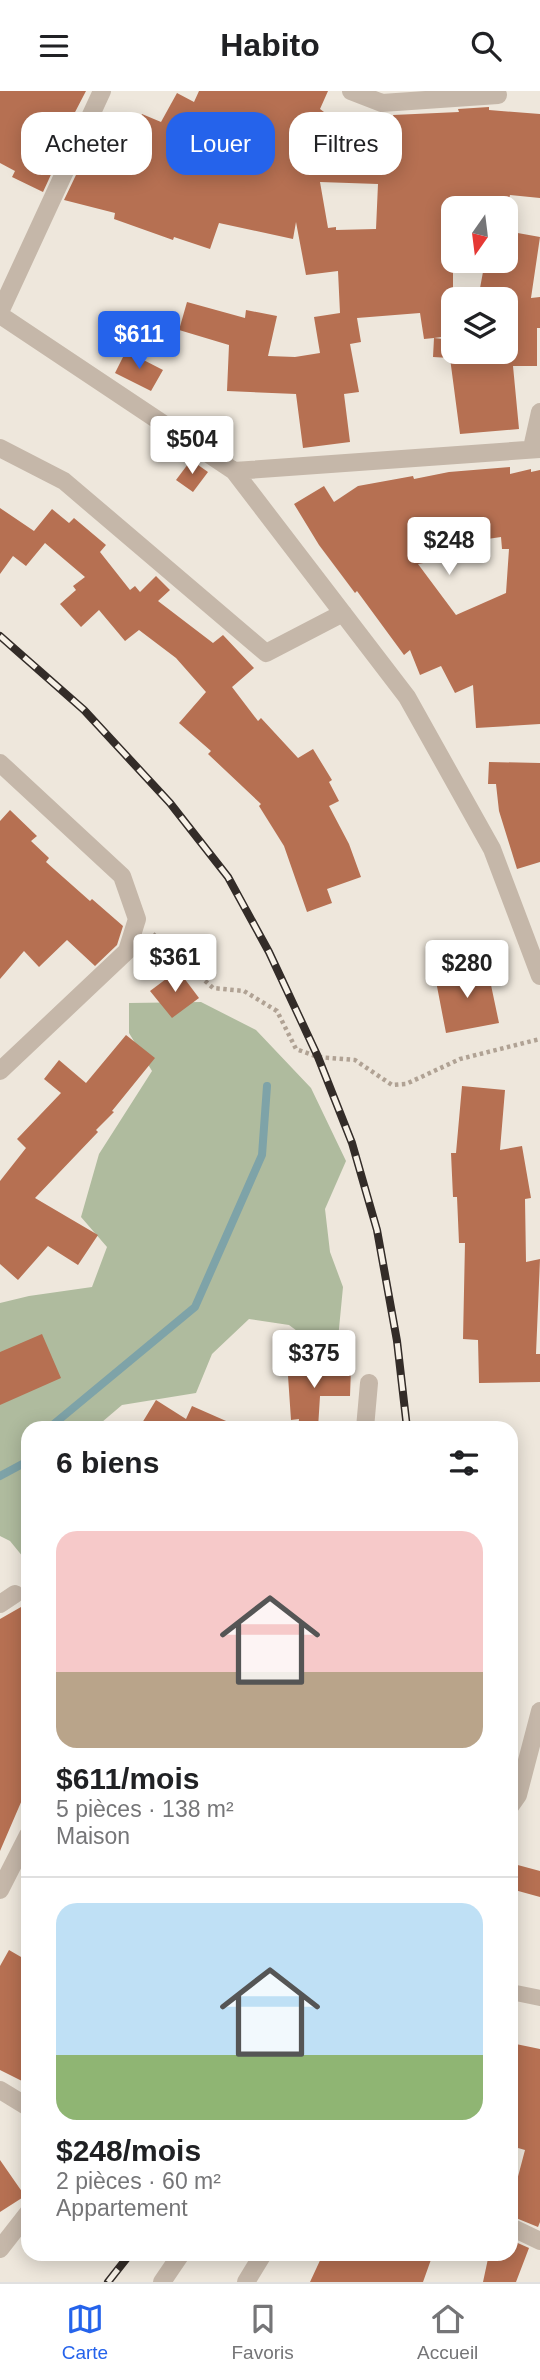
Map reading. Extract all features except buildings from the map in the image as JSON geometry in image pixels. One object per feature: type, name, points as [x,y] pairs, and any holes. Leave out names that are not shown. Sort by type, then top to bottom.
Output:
[{"type":"street","points":[[102,91],[0,313],[234,471],[407,697],[492,849],[540,977]]},
{"type":"street","points":[[351,91],[382,103],[498,95]]},
{"type":"street","points":[[234,471],[536,449],[540,412]]},
{"type":"street","points":[[0,448],[64,481],[266,653],[343,613]]},
{"type":"street","points":[[0,1071],[127,951],[137,919],[122,876],[4,774]]},
{"type":"street","points":[[366,1421],[369,1383]]},
{"type":"street","points":[[518,1795],[540,1711]]},
{"type":"street","points":[[0,1890],[6,1866],[21,1845]]},
{"type":"street","points":[[0,2090],[21,2103]]},
{"type":"street","points":[[0,2249],[21,2222]]},
{"type":"street","points":[[518,2230],[540,2241]]},
{"type":"street","points":[[162,2282],[176,2261]]},
{"type":"street","points":[[246,2282],[259,2261]]},
{"type":"lane","points":[[518,1993],[540,1998]]},
{"type":"path","points":[[137,919],[213,988],[244,991],[277,1011],[296,1049],[318,1056],[355,1060],[392,1085],[406,1084],[460,1059],[540,1039]]},
{"type":"green space","points":[[201,1002],[256,1030],[311,1088],[346,1161],[325,1209],[330,1252],[343,1287],[338,1339],[312,1342],[289,1325],[249,1319],[212,1354],[196,1393],[122,1405],[103,1421],[21,1421],[21,1554],[10,1541],[0,1536],[0,1303],[92,1287],[107,1247],[81,1217],[99,1154],[152,1071],[129,1033],[129,1003]]},
{"type":"waterway","points":[[57,1421],[195,1307],[262,1155],[267,1086]]},
{"type":"waterway","points":[[0,1476],[21,1465]]},
{"type":"railway","points":[[0,636],[84,710],[170,803],[228,877],[269,952],[318,1057],[352,1143],[377,1230],[397,1341],[406,1421]]},
{"type":"railway","points":[[108,2282],[124,2261]]}]
